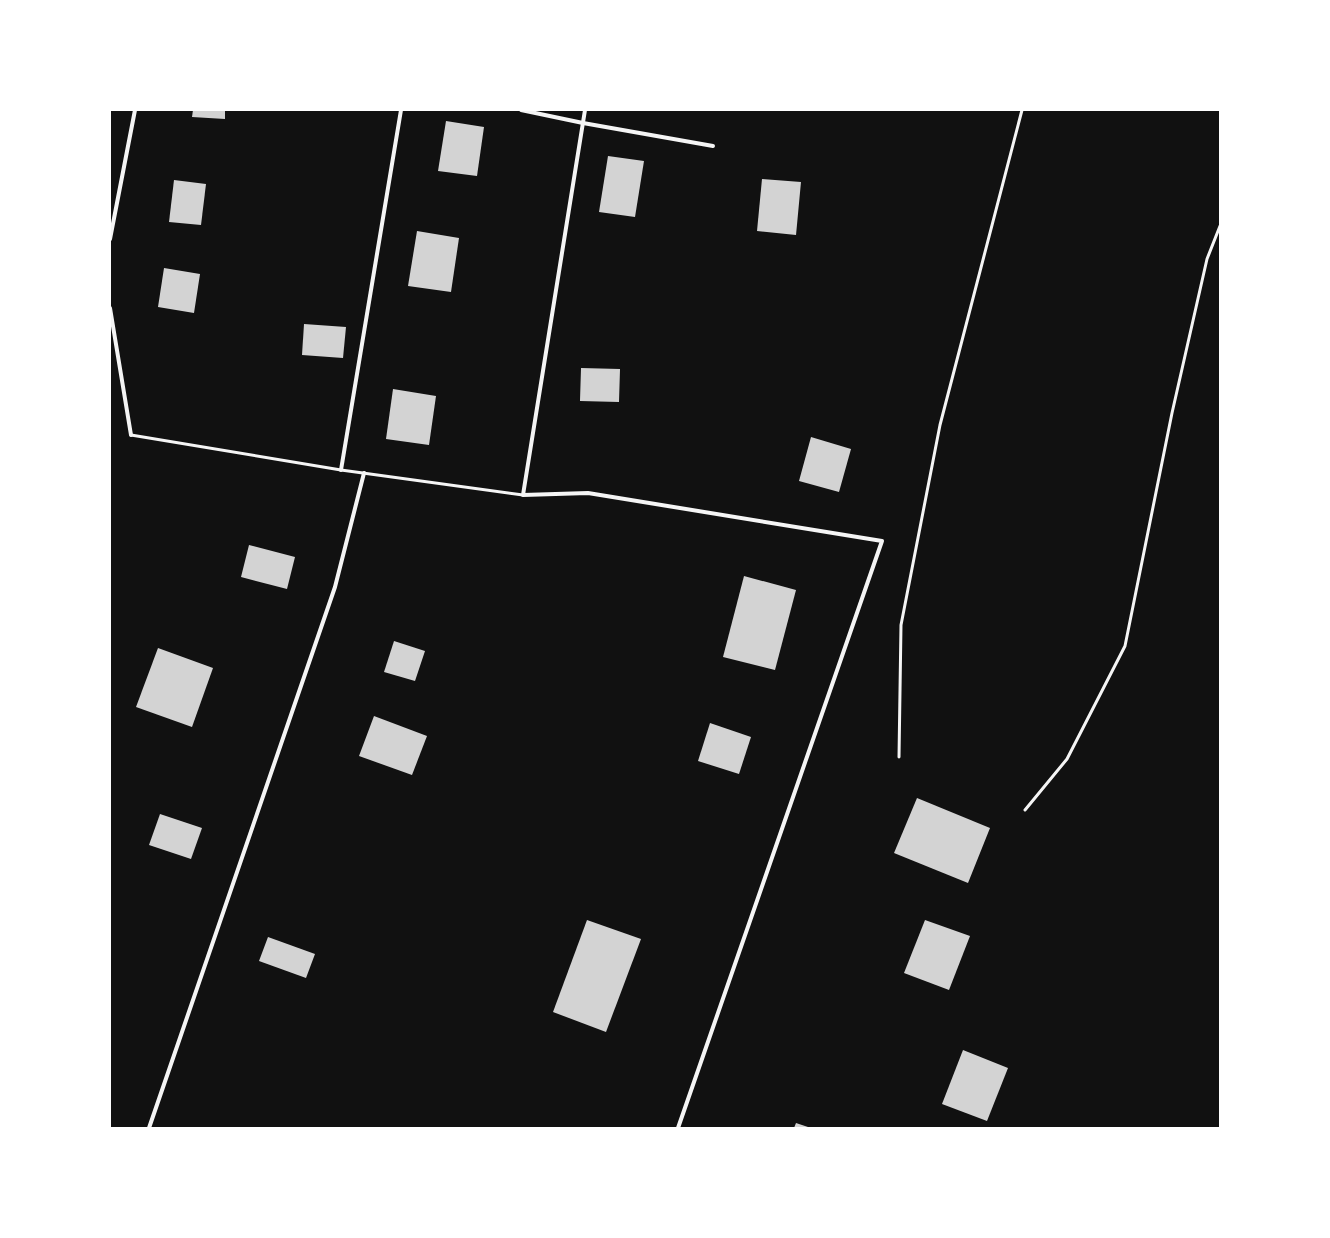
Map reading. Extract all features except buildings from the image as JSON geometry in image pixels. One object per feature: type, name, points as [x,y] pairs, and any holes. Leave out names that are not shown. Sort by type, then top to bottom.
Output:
[{"type":"street","points":[[110,239],[135,110]]},
{"type":"street","points":[[341,470],[401,110]]},
{"type":"street","points":[[521,110],[583,123],[713,146]]},
{"type":"street","points":[[585,110],[523,495],[588,493],[882,541],[678,1128]]},
{"type":"street","points":[[110,308],[131,435]]},
{"type":"street","points":[[149,1128],[335,587],[364,473]]},
{"type":"lane","points":[[899,757],[902,625],[904,609],[940,425],[1022,110]]},
{"type":"lane","points":[[1025,810],[1067,759],[1125,646],[1172,413],[1207,259],[1220,226]]},
{"type":"lane","points":[[131,435],[341,470],[523,495]]}]
